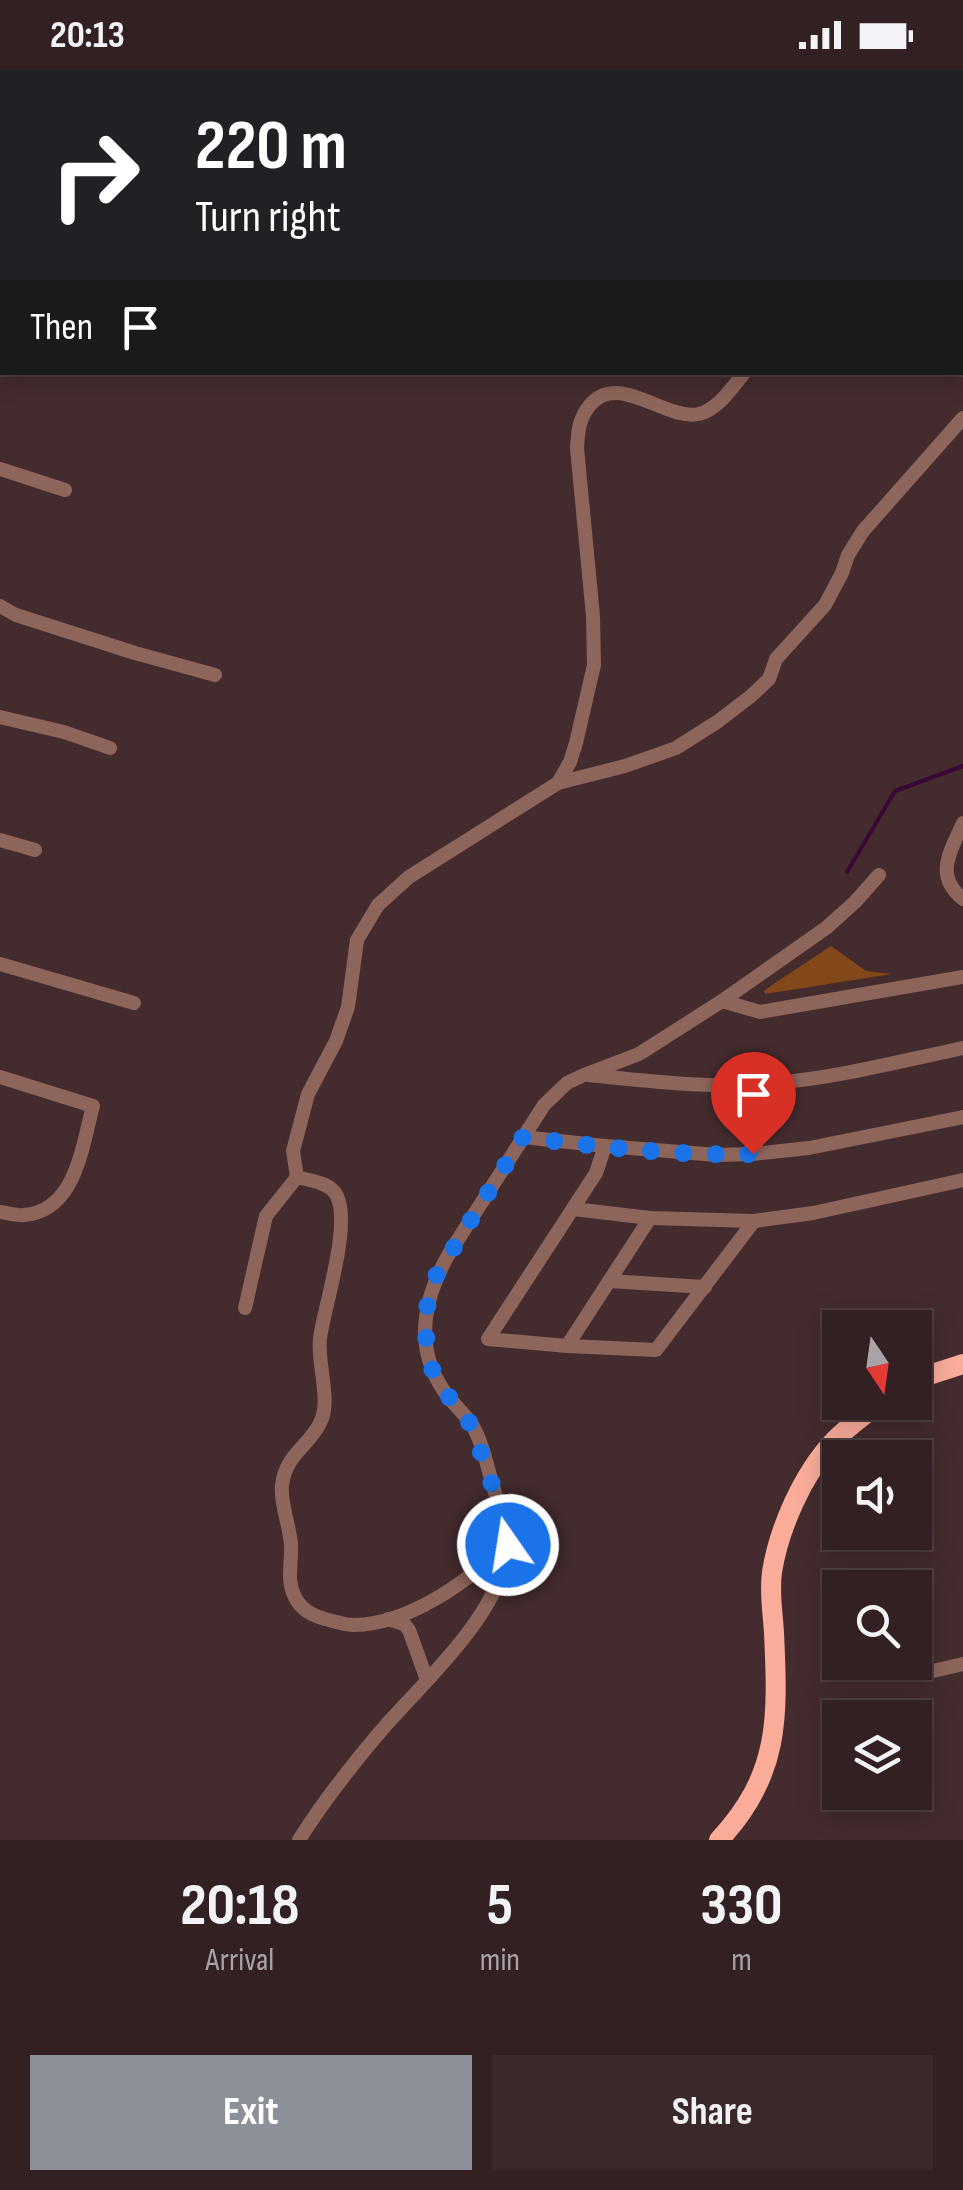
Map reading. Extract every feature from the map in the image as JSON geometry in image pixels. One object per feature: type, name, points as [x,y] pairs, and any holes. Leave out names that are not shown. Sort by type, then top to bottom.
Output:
[{"type":"highway","points":[[932,1374],[963,1364]]},
{"type":"highway","points":[[719,1840],[754,1796],[774,1735],[777,1691],[772,1576],[782,1531],[802,1488],[833,1442],[859,1420]]},
{"type":"street","points":[[558,784],[576,743],[594,665],[577,448],[583,413],[595,399],[618,392],[673,410],[702,413],[720,401],[742,375]]},
{"type":"street","points":[[298,1177],[293,1151],[308,1094],[348,1007],[357,940],[378,905],[424,867],[558,784],[676,748],[751,696],[769,679],[776,658],[825,606],[862,531],[963,418]]},
{"type":"street","points":[[0,469],[65,490]]},
{"type":"street","points":[[0,606],[16,615],[135,653],[216,674]]},
{"type":"street","points":[[0,717],[110,748]]},
{"type":"street","points":[[963,824],[946,868],[951,890],[963,899]]},
{"type":"street","points":[[0,840],[35,850]]},
{"type":"street","points":[[299,1840],[384,1728],[482,1615],[502,1571],[508,1545],[506,1520],[472,1426],[442,1388],[426,1347],[424,1324],[430,1292],[443,1264],[544,1106],[567,1083],[640,1054],[722,1002],[826,928],[879,875]]},
{"type":"street","points":[[0,964],[134,1003]]},
{"type":"street","points":[[722,1002],[760,1012],[963,977]]},
{"type":"street","points":[[584,1074],[728,1086],[773,1083],[963,1048]]},
{"type":"street","points":[[0,1078],[93,1106],[68,1187],[57,1203],[24,1215],[0,1212]]},
{"type":"street","points":[[523,1137],[718,1155],[753,1154],[809,1148],[963,1117]]},
{"type":"street","points":[[605,1146],[596,1173],[488,1339],[656,1350],[754,1221]]},
{"type":"street","points":[[245,1308],[266,1216],[298,1177]]},
{"type":"street","points":[[298,1177],[335,1191],[342,1209],[320,1339],[325,1408],[321,1422],[289,1460],[282,1484],[292,1550],[289,1580],[294,1596],[313,1615],[346,1625],[398,1617],[435,1598],[508,1545]]},
{"type":"street","points":[[573,1209],[650,1218],[754,1221],[813,1213],[963,1180]]},
{"type":"street","points":[[567,1346],[650,1218]]},
{"type":"street","points":[[608,1280],[705,1287]]},
{"type":"street","points":[[388,1619],[409,1630],[427,1680]]},
{"type":"street","points":[[932,1671],[963,1664]]},
{"type":"shaded area","points":[[831,946],[866,971],[892,974],[765,994],[772,985]]},
{"type":"waterway","points":[[847,872],[895,791],[963,766]]},
{"type":"route","points":[[508,1545],[506,1520],[472,1426],[442,1388],[426,1347],[424,1324],[430,1292],[466,1226],[523,1137],[718,1155],[753,1154]]}]
